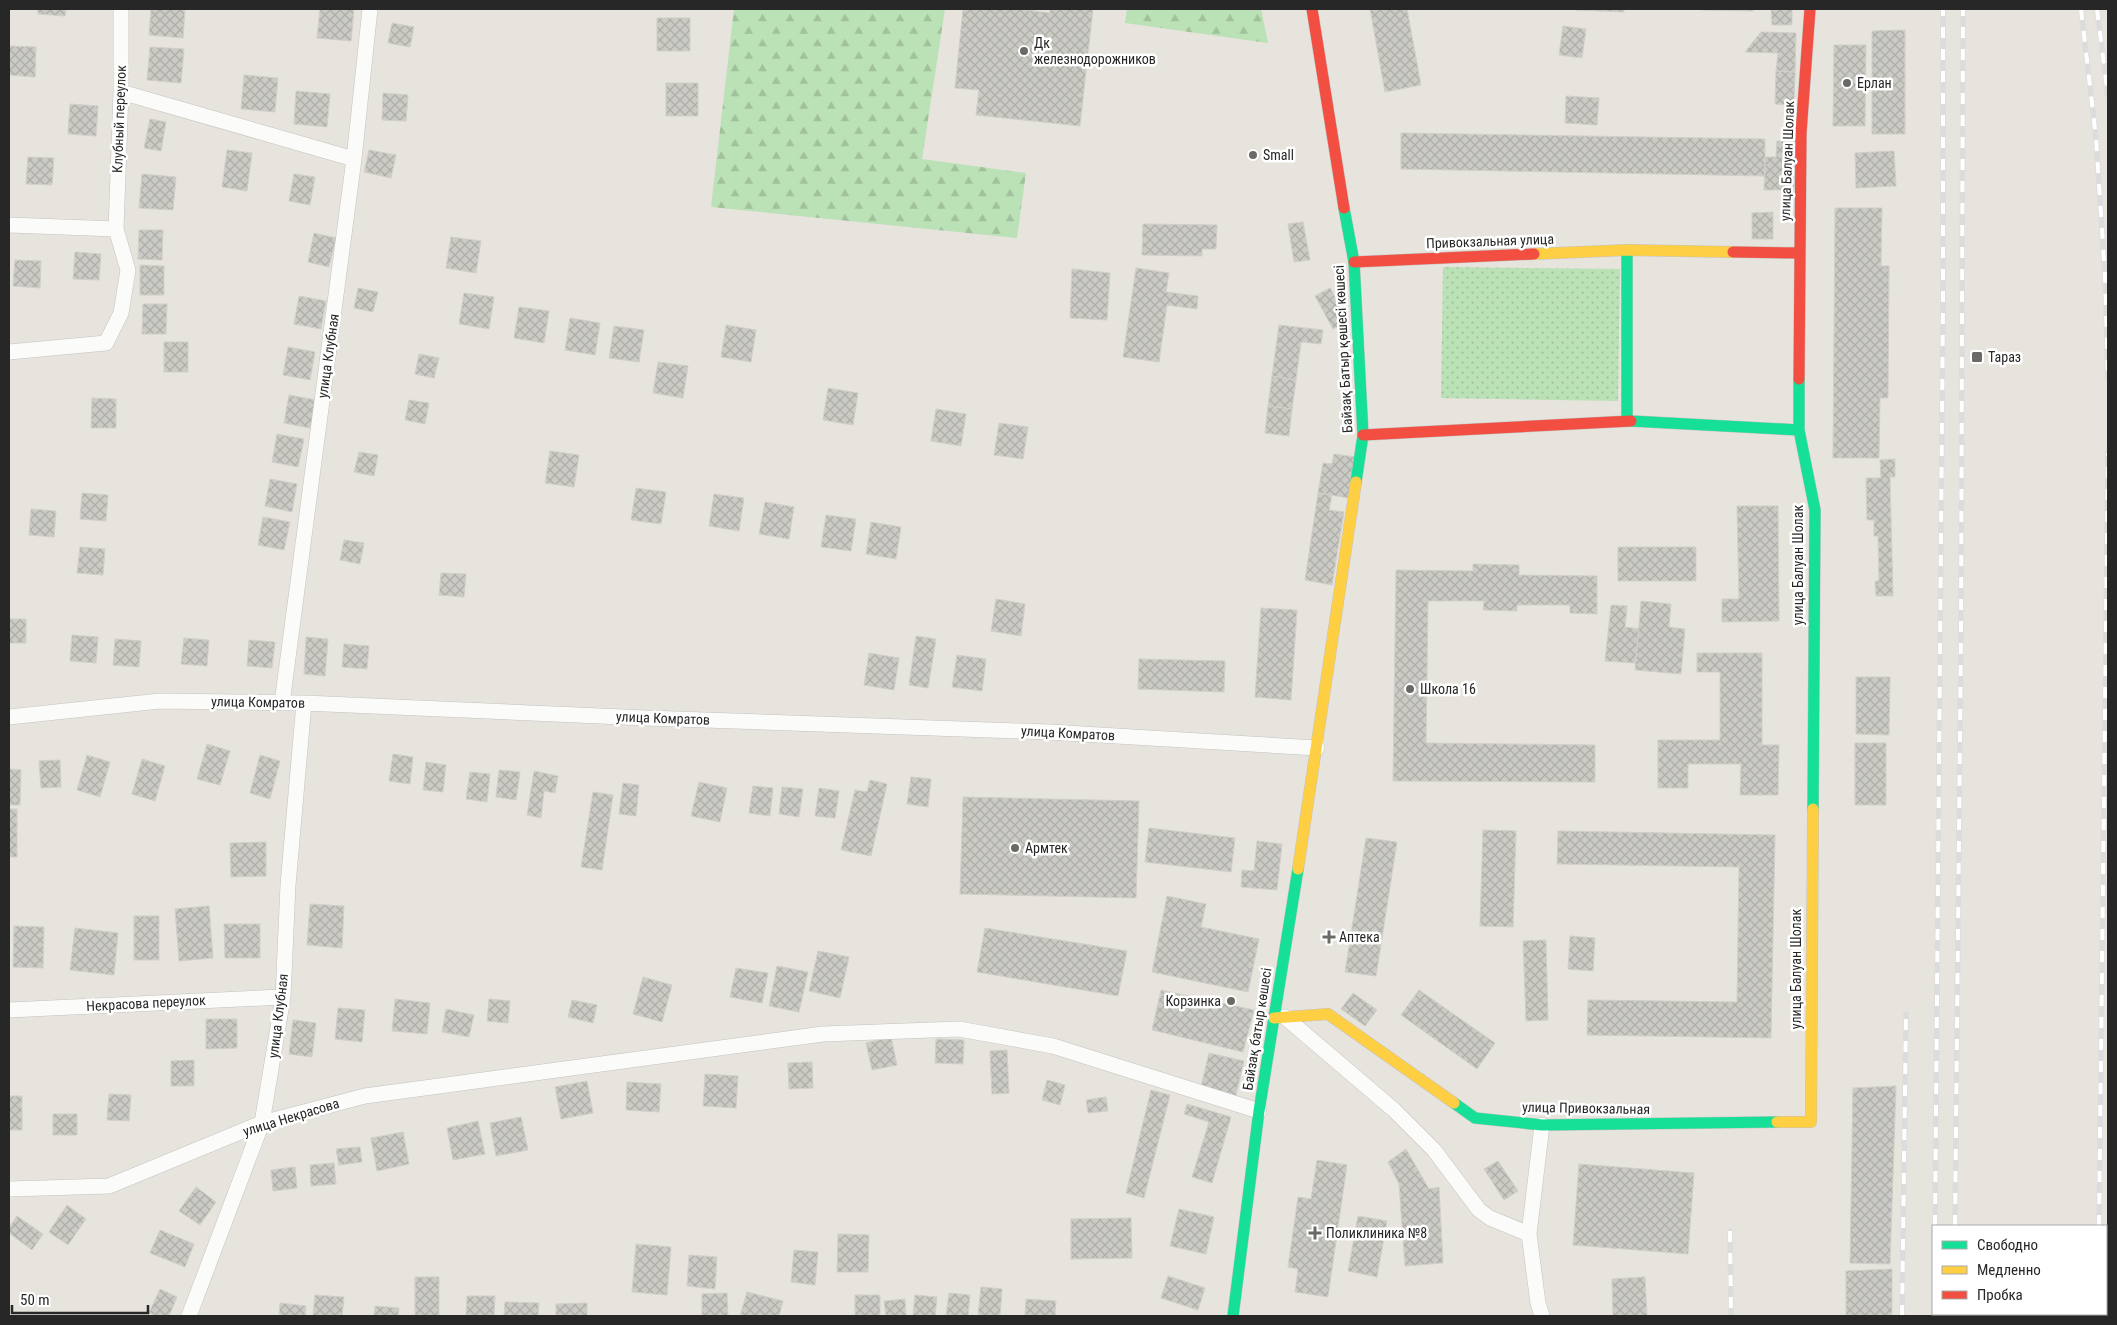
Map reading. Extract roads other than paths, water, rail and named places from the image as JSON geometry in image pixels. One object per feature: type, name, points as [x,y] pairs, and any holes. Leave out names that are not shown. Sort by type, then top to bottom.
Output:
[{"type":"street","name":"Клубный переулок","points":[[9,352],[106,343],[121,313],[128,270],[116,229],[121,92],[121,9]]},
{"type":"street","name":"улица Клубная","points":[[282,703],[354,159],[370,9]]},
{"type":"street","name":"Байзақ Батыр қөшесі көшесі","points":[[1312,9],[1328,116],[1354,262],[1363,434],[1317,748]]},
{"type":"street","name":"улица Балуан Шолак","points":[[1810,9],[1801,133],[1799,430],[1815,510],[1810,1122]]},
{"type":"street","points":[[121,92],[354,159]]},
{"type":"street","points":[[9,225],[116,229]]},
{"type":"street","points":[[1627,250],[1627,421]]},
{"type":"street","name":"Привокзальная улица","points":[[1354,262],[1627,250],[1800,253]]},
{"type":"street","points":[[1363,434],[1627,421],[1799,430]]},
{"type":"street","name":"улица Комратов","points":[[9,717],[160,701],[304,703],[646,718],[1049,732],[1317,748]]},
{"type":"street","name":"улица Клубная","points":[[189,1316],[262,1122],[284,997],[288,884],[304,703]]},
{"type":"street","name":"Байзақ батыр көшесі","points":[[1233,1316],[1259,1112],[1280,1018],[1317,748]]},
{"type":"street","name":"Некрасова переулок","points":[[9,1010],[284,997]]},
{"type":"street","name":"улица Привокзальная","points":[[1280,1018],[1328,1014],[1474,1118],[1542,1125],[1810,1122]]},
{"type":"street","points":[[1280,1018],[1394,1110],[1434,1150],[1479,1210],[1490,1218],[1530,1234]]},
{"type":"street","name":"улица Некрасова","points":[[9,1189],[109,1186],[262,1122],[365,1096],[550,1069],[822,1034],[959,1029],[1053,1046],[1259,1112]]},
{"type":"street","points":[[1542,1125],[1530,1234],[1538,1303],[1542,1316]]},
{"type":"railway","points":[[1935,1225],[1943,304],[1943,9]]},
{"type":"railway","points":[[1955,1225],[1961,637],[1963,9]]},
{"type":"railway","points":[[2081,9],[2096,138],[2105,276],[2108,377]]},
{"type":"railway","points":[[2097,9],[2108,97]]},
{"type":"railway","points":[[2099,1225],[2108,453]]},
{"type":"railway","points":[[1902,1316],[1906,1014]]},
{"type":"railway","points":[[1730,1231],[1731,1316]]},
{"type":"place","name":"Дк железнодорожников","points":[[1024,51]]},
{"type":"place","name":"Ерлан","points":[[1847,83]]},
{"type":"place","name":"Small","points":[[1253,155]]},
{"type":"place","name":"Тараз","points":[[1977,357]]},
{"type":"place","name":"Школа 16","points":[[1410,689]]},
{"type":"place","name":"Армтек","points":[[1015,848]]},
{"type":"place","name":"Аптека","points":[[1329,937]]},
{"type":"place","name":"Корзинка","points":[[1231,1001]]},
{"type":"place","name":"Поликлиника №8","points":[[1315,1233]]}]
